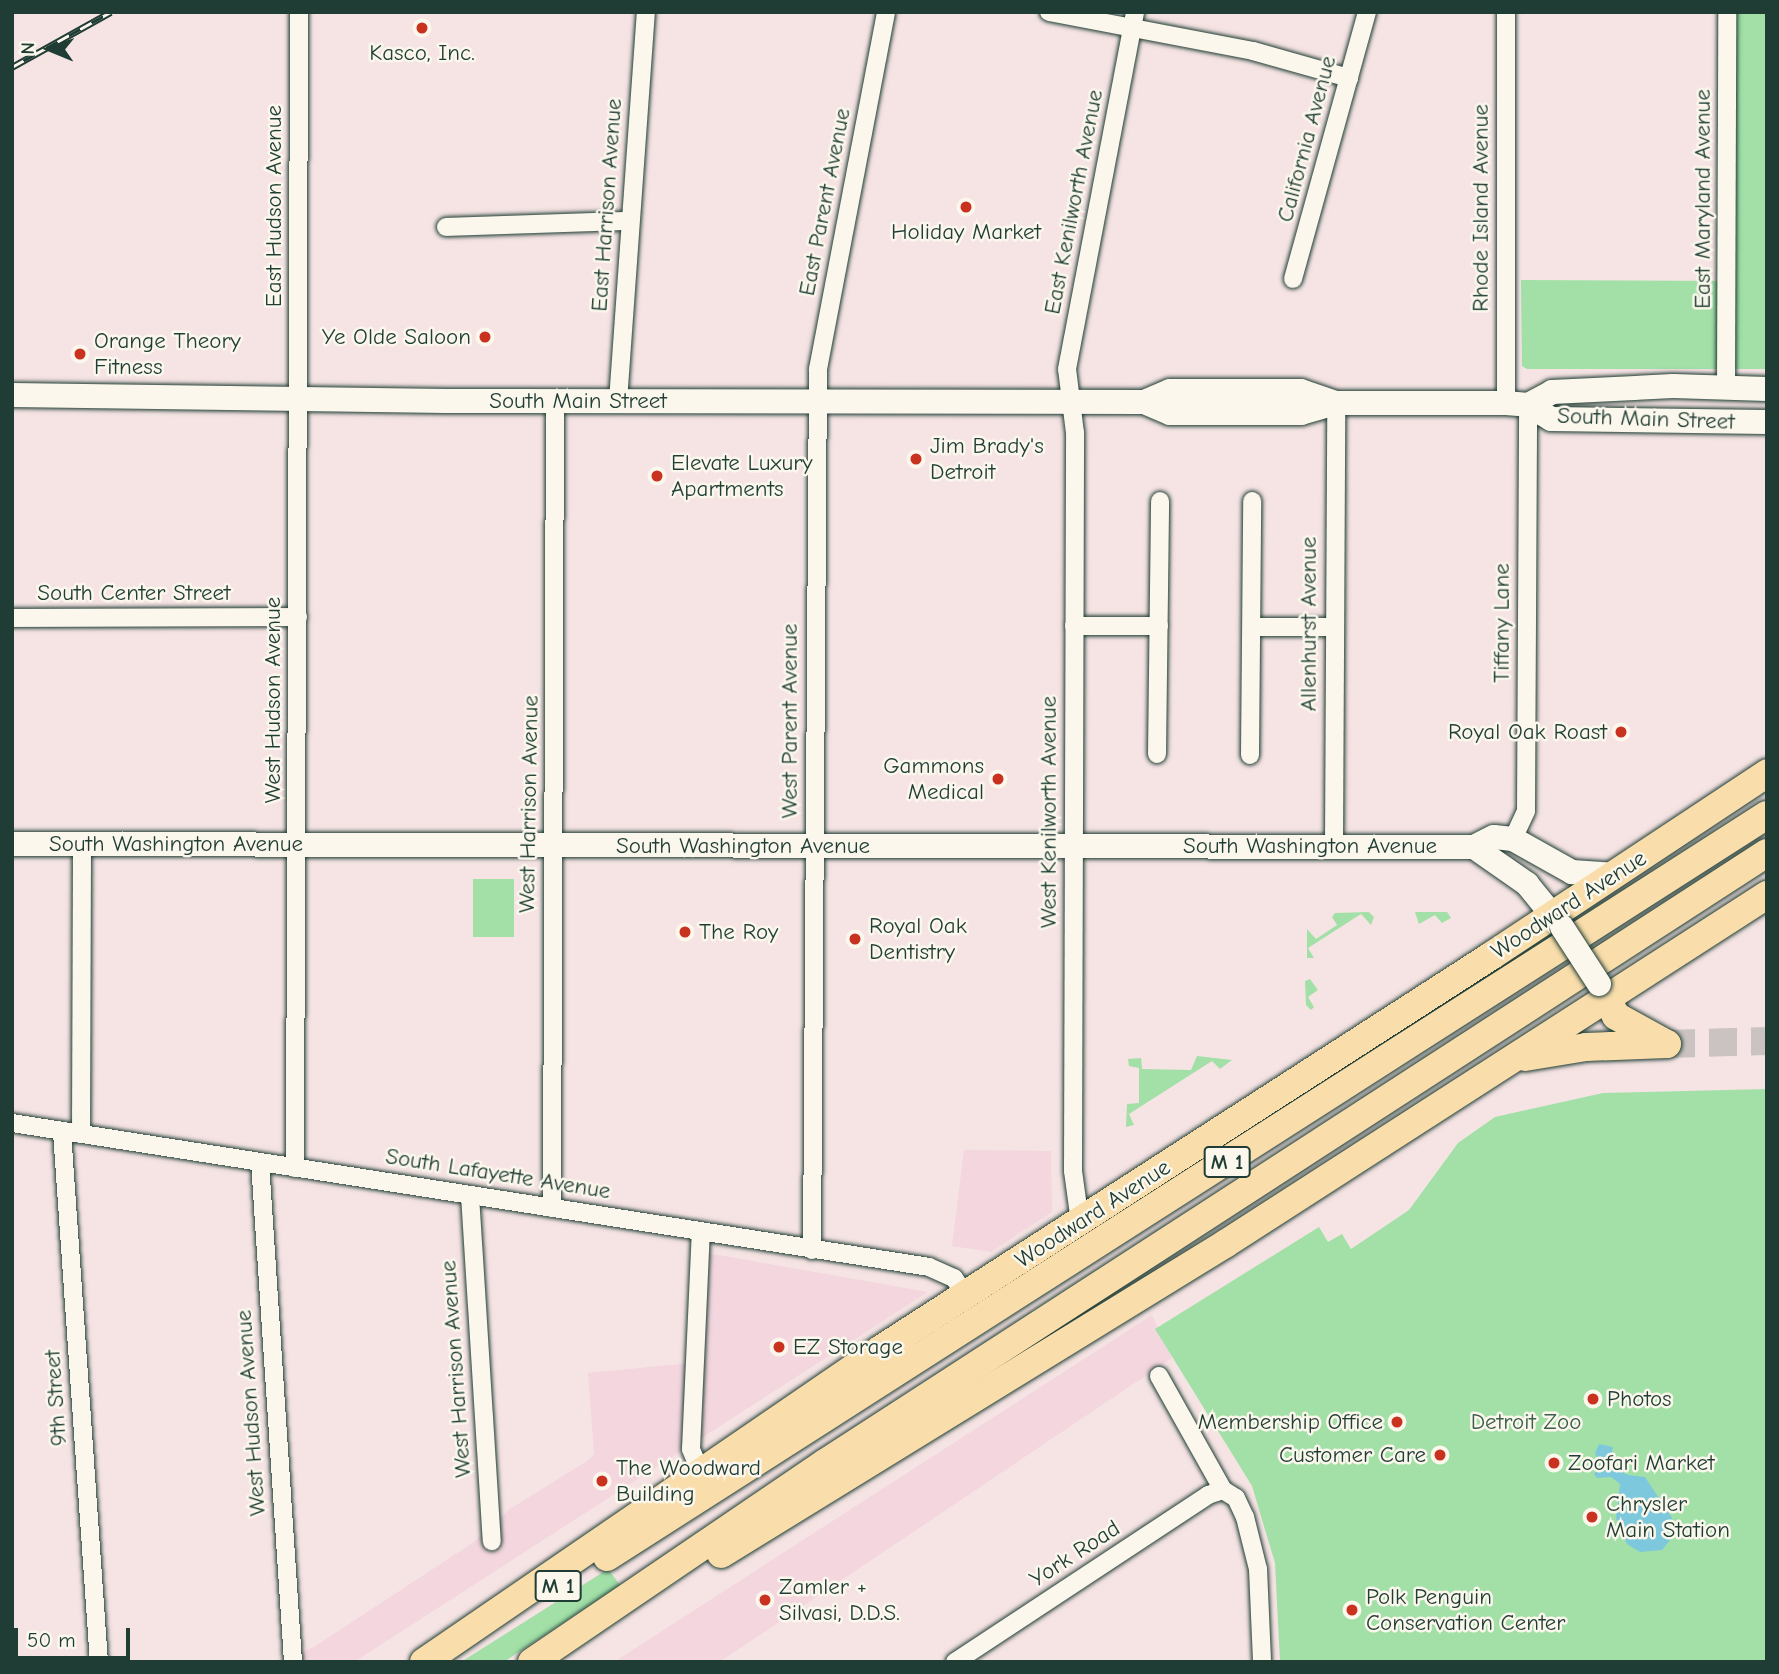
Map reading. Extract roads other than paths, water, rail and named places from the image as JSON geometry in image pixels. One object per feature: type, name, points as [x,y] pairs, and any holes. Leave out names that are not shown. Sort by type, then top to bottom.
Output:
[{"type":"main road","name":"South Main Street","points":[[12,395],[555,402],[1144,402],[1170,391],[1288,391],[1336,403],[1517,404],[1552,392],[1727,387],[1767,389]]},
{"type":"main road","points":[[1612,421],[1650,410],[1709,409],[1723,398],[1727,387]]},
{"type":"main road","name":"South Main Street","points":[[1517,404],[1552,419],[1767,422]]},
{"type":"main road","name":"Woodward Avenue","points":[[426,1662],[701,1473],[966,1296],[1559,921],[1616,875],[1767,773]]},
{"type":"main road","name":"Woodward Avenue","points":[[426,1662],[686,1509],[1767,816]]},
{"type":"main road","name":"South Washington Avenue","points":[[12,844],[1334,844],[1474,847],[1494,837],[1513,839]]},
{"type":"main road","points":[[1513,839],[1561,869],[1616,875]]},
{"type":"main road","points":[[1474,847],[1516,875],[1559,921],[1603,990],[1616,1016],[1667,1044],[1570,1049],[1512,1059]]},
{"type":"main road","name":"M 1","points":[[532,1662],[837,1455],[1767,853]]},
{"type":"main road","points":[[548,1662],[1225,1244],[1512,1059],[1603,990],[1767,895]]},
{"type":"street","name":"East Hudson Avenue","points":[[297,400],[299,12]]},
{"type":"street","name":"East Harrison Avenue","points":[[618,401],[646,12]]},
{"type":"street","name":"East Parent Avenue","points":[[816,402],[819,362],[886,12]]},
{"type":"street","points":[[1049,12],[1133,20],[1349,78]]},
{"type":"street","name":"California Avenue","points":[[1293,279],[1367,12]]},
{"type":"street","name":"Rhode Island Avenue","points":[[1506,12],[1517,404]]},
{"type":"street","name":"East Maryland Avenue","points":[[1727,12],[1727,387]]},
{"type":"street","name":"East Kenilworth Avenue","points":[[1071,402],[1067,369],[1133,20]]},
{"type":"street","points":[[446,227],[630,220]]},
{"type":"street","name":"West Hudson Avenue","points":[[295,1168],[297,400]]},
{"type":"street","name":"West Harrison Avenue","points":[[552,1208],[555,402]]},
{"type":"street","name":"West Parent Avenue","points":[[812,1250],[816,402]]},
{"type":"street","name":"West Kenilworth Avenue","points":[[1071,402],[1075,433],[1073,1195],[1080,1222]]},
{"type":"street","name":"Allenhurst Avenue","points":[[1334,844],[1336,403]]},
{"type":"street","name":"Tiffany Lane","points":[[1513,839],[1526,811],[1517,404]]},
{"type":"street","points":[[1157,754],[1160,501]]},
{"type":"street","points":[[1250,755],[1252,501]]},
{"type":"street","name":"South Center Street","points":[[12,618],[298,617]]},
{"type":"street","points":[[1074,626],[1159,626]]},
{"type":"street","points":[[1252,627],[1334,627]]},
{"type":"street","points":[[81,1135],[82,844]]},
{"type":"street","name":"South Lafayette Avenue","points":[[12,1123],[929,1267],[954,1278],[966,1296]]},
{"type":"street","name":"9th Street","points":[[62,1132],[99,1662]]},
{"type":"street","name":"West Hudson Avenue","points":[[260,1161],[293,1662]]},
{"type":"street","name":"West Harrison Avenue","points":[[470,1195],[492,1541]]},
{"type":"street","points":[[701,1231],[691,1442],[701,1473]]},
{"type":"street","points":[[1159,1376],[1223,1490],[1240,1503],[1258,1569],[1262,1662]]},
{"type":"street","name":"York Road","points":[[955,1662],[1208,1496],[1223,1490]]},
{"type":"water","points":[[1599,1444],[1613,1447],[1610,1466],[1628,1475],[1645,1477],[1672,1518],[1675,1534],[1662,1550],[1640,1552],[1627,1544],[1616,1518],[1620,1484],[1611,1477],[1597,1478],[1594,1474],[1600,1464],[1595,1453]]},
{"type":"tunnel","points":[[1667,1044],[1767,1041]]},
{"type":"railway","points":[[12,67],[111,12]]},
{"type":"place","name":"Kasco, Inc.","points":[[422,28]]},
{"type":"place","name":"Holiday Market","points":[[966,207]]},
{"type":"place","name":"Ye Olde Saloon","points":[[485,337]]},
{"type":"place","name":"Orange Theory Fitness","points":[[80,354]]},
{"type":"place","name":"Jim Brady's Detroit","points":[[916,459]]},
{"type":"place","name":"Elevate Luxury Apartments","points":[[657,476]]},
{"type":"place","name":"Royal Oak Roast","points":[[1621,732]]},
{"type":"place","name":"Gammons Medical","points":[[998,779]]},
{"type":"place","name":"The Roy","points":[[685,932]]},
{"type":"place","name":"Royal Oak Dentistry","points":[[855,939]]},
{"type":"place","name":"EZ Storage","points":[[779,1347]]},
{"type":"place","name":"Photos","points":[[1593,1399]]},
{"type":"place","name":"Membership Office","points":[[1397,1422]]},
{"type":"place","name":"Customer Care","points":[[1440,1455]]},
{"type":"place","name":"Zoofari Market","points":[[1554,1463]]},
{"type":"place","name":"The Woodward Building","points":[[602,1481]]},
{"type":"place","name":"Chrysler Main Station","points":[[1592,1517]]},
{"type":"place","name":"Zamler + Silvasi, D.D.S.","points":[[765,1600]]},
{"type":"place","name":"Polk Penguin Conservation Center","points":[[1352,1610]]},
{"type":"park label","name":"Detroit Zoo","points":[[1526,1422]]}]
